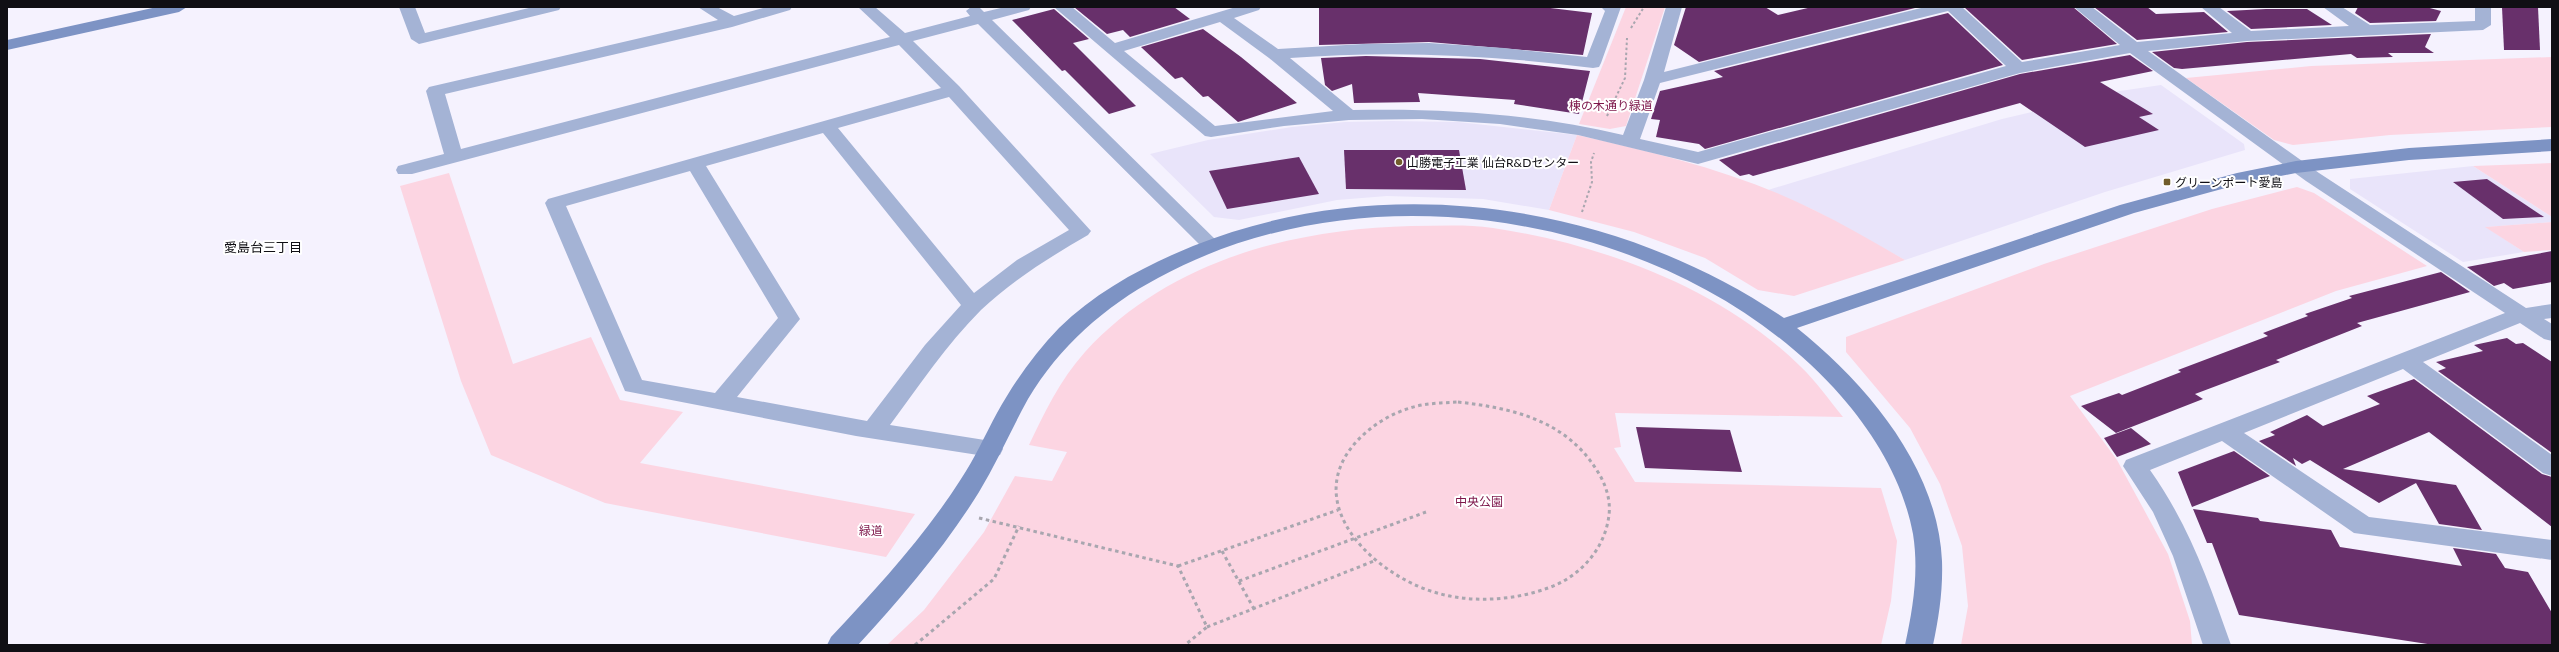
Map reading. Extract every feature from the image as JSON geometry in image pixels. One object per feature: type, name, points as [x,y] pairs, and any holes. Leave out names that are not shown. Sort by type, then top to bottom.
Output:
[{"type":"street","points":[[7,45],[179,7]]},
{"type":"street","points":[[407,7],[419,39],[546,8]]},
{"type":"street","points":[[706,7],[732,22]]},
{"type":"street","points":[[454,157],[435,91],[732,22],[784,7]]},
{"type":"street","points":[[866,7],[902,39],[953,90],[1081,232],[1016,270],[973,306],[939,344],[874,429]]},
{"type":"street","points":[[968,7],[983,18],[1211,245]]},
{"type":"street","points":[[405,170],[1023,7]]},
{"type":"street","points":[[1062,7],[1211,132],[1284,121],[1350,115],[1422,114],[1500,119],[1600,135],[1698,158],[2018,68],[2132,48],[2247,36],[2364,29],[2483,25],[2483,7]]},
{"type":"street","points":[[1112,49],[1253,7]]},
{"type":"street","points":[[1275,54],[1371,48],[1450,49],[1507,52],[1593,63],[1614,8],[1610,7]]},
{"type":"street","points":[[1630,142],[1653,80],[1674,7]]},
{"type":"street","points":[[1653,80],[1944,7]]},
{"type":"street","points":[[1953,7],[2018,68]]},
{"type":"street","points":[[2082,7],[2132,48],[2296,167],[2552,334]]},
{"type":"street","points":[[2209,7],[2247,36]]},
{"type":"street","points":[[2335,8],[2364,29]]},
{"type":"street","points":[[1223,17],[1275,54],[1350,115]]},
{"type":"street","points":[[953,90],[555,203],[633,386],[991,449]]},
{"type":"street","points":[[827,126],[973,306]]},
{"type":"street","points":[[1782,326],[2127,209],[2237,179],[2296,167],[2409,154],[2552,145]]},
{"type":"street","points":[[695,163],[789,319],[721,402]]},
{"type":"street","points":[[842,645],[906,575],[954,508],[991,449],[1020,392],[1051,350],[1085,316],[1118,292],[1211,245],[1298,220],[1343,214],[1398,210],[1439,210],[1516,217],[1588,234],[1663,260],[1699,277],[1782,326],[1822,362],[1875,422],[1900,459],[1914,491],[1926,537],[1930,584],[1919,645]]},
{"type":"street","points":[[2216,645],[2186,556],[2164,509],[2135,466],[2404,359],[2521,315],[2552,311]]},
{"type":"street","points":[[2404,359],[2552,467]]},
{"type":"street","points":[[2224,431],[2363,526],[2552,550]]},
{"type":"path","points":[[1630,29],[1644,7]]},
{"type":"path","points":[[1582,214],[1592,182],[1591,162],[1615,95],[1625,78],[1628,55],[1627,35]]},
{"type":"path","points":[[1458,402],[1501,406],[1535,418],[1576,443],[1600,472],[1611,505],[1606,538],[1586,566],[1552,587],[1509,598],[1461,598],[1415,586],[1374,561],[1352,538],[1336,504],[1337,472],[1353,443],[1380,421],[1416,406],[1458,402]]},
{"type":"path","points":[[979,518],[1019,526],[1178,566],[1338,510]]},
{"type":"path","points":[[1239,580],[1426,512]]},
{"type":"path","points":[[914,645],[994,579],[1019,526]]},
{"type":"path","points":[[1222,551],[1254,609]]},
{"type":"path","points":[[1185,645],[1207,627],[1374,561]]},
{"type":"path","points":[[1178,566],[1207,627]]},
{"type":"shaded area","points":[[2161,85],[2244,144],[2245,150],[2105,192],[1905,260],[1814,210],[1768,190],[2002,119],[2120,91]]},
{"type":"shaded area","points":[[1345,122],[1458,122],[1577,135],[1549,210],[1483,199],[1387,196],[1337,200],[1239,220],[1214,217],[1150,154],[1208,140],[1292,127]]},
{"type":"shaded area","points":[[2473,166],[2552,217],[2552,222],[2486,227],[2524,252],[2463,262],[2350,189],[2350,179]]},
{"type":"green space","name":"棟の木通り緑道","points":[[1626,7],[1665,7],[1626,126],[1610,129],[1579,124]]},
{"type":"green space","points":[[2552,57],[2552,127],[2390,135],[2293,145],[2274,140],[2186,78],[2311,66]]},
{"type":"green space","points":[[1577,135],[1698,165],[1757,185],[1826,216],[1905,260],[1794,296],[1758,290],[1705,258],[1634,232],[1549,210]]},
{"type":"green space","points":[[2552,163],[2552,217],[2473,166]]},
{"type":"green space","name":"緑道","points":[[449,173],[513,364],[591,337],[620,400],[683,412],[640,463],[915,514],[886,557],[605,503],[491,455],[461,381],[400,186]]},
{"type":"green space","points":[[2297,187],[2314,193],[2427,266],[2336,291],[2070,396],[2117,460],[2168,554],[2190,621],[2192,645],[1961,645],[1968,606],[1962,546],[1940,484],[1910,428],[1846,352],[1846,337],[2044,264],[2212,209]]},
{"type":"green space","points":[[2552,222],[2552,250],[2524,252],[2485,227]]},
{"type":"green space","name":"中央公園","points":[[1411,226],[1462,226],[1493,228],[1534,235],[1575,245],[1617,258],[1697,292],[1734,314],[1769,338],[1806,372],[1843,417],[1615,413],[1621,447],[1614,448],[1635,482],[1881,488],[1897,541],[1891,601],[1881,645],[887,645],[924,610],[984,532],[1015,476],[1052,481],[1067,452],[1029,445],[1060,385],[1085,352],[1118,321],[1154,294],[1193,273],[1234,256],[1277,243],[1322,234]]},
{"type":"building","points":[[1074,7],[1174,7],[1190,19],[1130,37],[1123,30],[1107,34]]},
{"type":"building","points":[[1319,7],[1542,7],[1592,13],[1583,55],[1429,42],[1319,45]]},
{"type":"building","points":[[1686,7],[1765,7],[1778,15],[1812,7],[1919,7],[1699,62],[1674,45]]},
{"type":"building","points":[[1964,7],[2073,7],[2117,44],[2022,60]]},
{"type":"building","points":[[2094,7],[2147,7],[2156,14],[2204,12],[2228,32],[2137,40]]},
{"type":"building","points":[[2358,7],[2426,7],[2441,11],[2436,21],[2370,23],[2355,13]]},
{"type":"building","points":[[2502,7],[2538,7],[2540,50],[2504,50]]},
{"type":"building","points":[[1054,9],[1089,39],[1073,43],[1136,106],[1109,114],[1065,70],[1062,71],[1012,20]]},
{"type":"building","points":[[2307,9],[2332,25],[2251,29],[2227,11]]},
{"type":"building","points":[[1948,13],[2003,65],[1705,149],[1699,144],[1656,137],[1660,120],[1651,119],[1660,91],[1723,77],[1714,71]]},
{"type":"building","points":[[1203,29],[1241,57],[1297,103],[1238,122],[1208,96],[1203,97],[1182,77],[1175,79],[1141,47]]},
{"type":"building","points":[[2431,34],[2425,47],[2434,53],[2388,53],[2393,57],[2357,58],[2351,54],[2182,69],[2174,68],[2152,52],[2247,42]]},
{"type":"building","points":[[2130,55],[2153,71],[2100,82],[2153,114],[2139,117],[2159,130],[2085,147],[2020,103],[1753,176],[1749,174],[1740,176],[1719,160],[2020,74]]},
{"type":"building","points":[[1366,56],[1480,59],[1590,71],[1579,114],[1514,104],[1515,100],[1418,93],[1420,102],[1354,103],[1352,84],[1332,91],[1325,85],[1321,58]]},
{"type":"building","points":[[1344,150],[1459,150],[1466,190],[1346,189]]},
{"type":"building","points":[[1299,157],[1319,194],[1227,209],[1209,171]]},
{"type":"building","points":[[2487,179],[2544,217],[2503,219],[2453,182]]},
{"type":"building","points":[[2552,251],[2552,282],[2513,289],[2504,283],[2494,286],[2467,267]]},
{"type":"building","points":[[2441,272],[2470,292],[2357,323],[2362,326],[2276,360],[2280,362],[2195,394],[2203,399],[2116,433],[2081,406],[2119,393],[2122,395],[2181,372],[2178,370],[2268,336],[2263,333],[2308,316],[2305,314],[2352,298],[2349,296]]},
{"type":"building","points":[[2507,338],[2516,344],[2523,343],[2552,362],[2552,453],[2438,371],[2446,368],[2436,362],[2483,351],[2474,345]]},
{"type":"building","points":[[2414,379],[2542,474],[2552,477],[2552,527],[2429,432],[2343,469],[2456,485],[2482,530],[2439,524],[2416,483],[2379,503],[2310,460],[2302,464],[2293,458],[2296,466],[2259,441],[2275,435],[2270,432],[2307,415],[2323,426],[2380,404],[2367,396]]},
{"type":"building","points":[[1636,427],[1730,430],[1742,472],[1645,468]]},
{"type":"building","points":[[2131,428],[2151,444],[2117,457],[2104,438]]},
{"type":"building","points":[[2234,451],[2270,476],[2192,507],[2178,472]]},
{"type":"building","points":[[2193,509],[2258,518],[2260,521],[2331,530],[2340,547],[2462,566],[2453,548],[2496,554],[2505,568],[2528,572],[2552,613],[2552,645],[2434,645],[2239,615],[2212,543],[2207,543]]},
{"type":"place","name":"山勝電子工業 仙台R&Dセンター","points":[[1399,162]]},
{"type":"place","name":"グリーンポート愛島","points":[[2167,182]]},
{"type":"district","name":"愛島台三丁目","points":[[263,247]]}]
